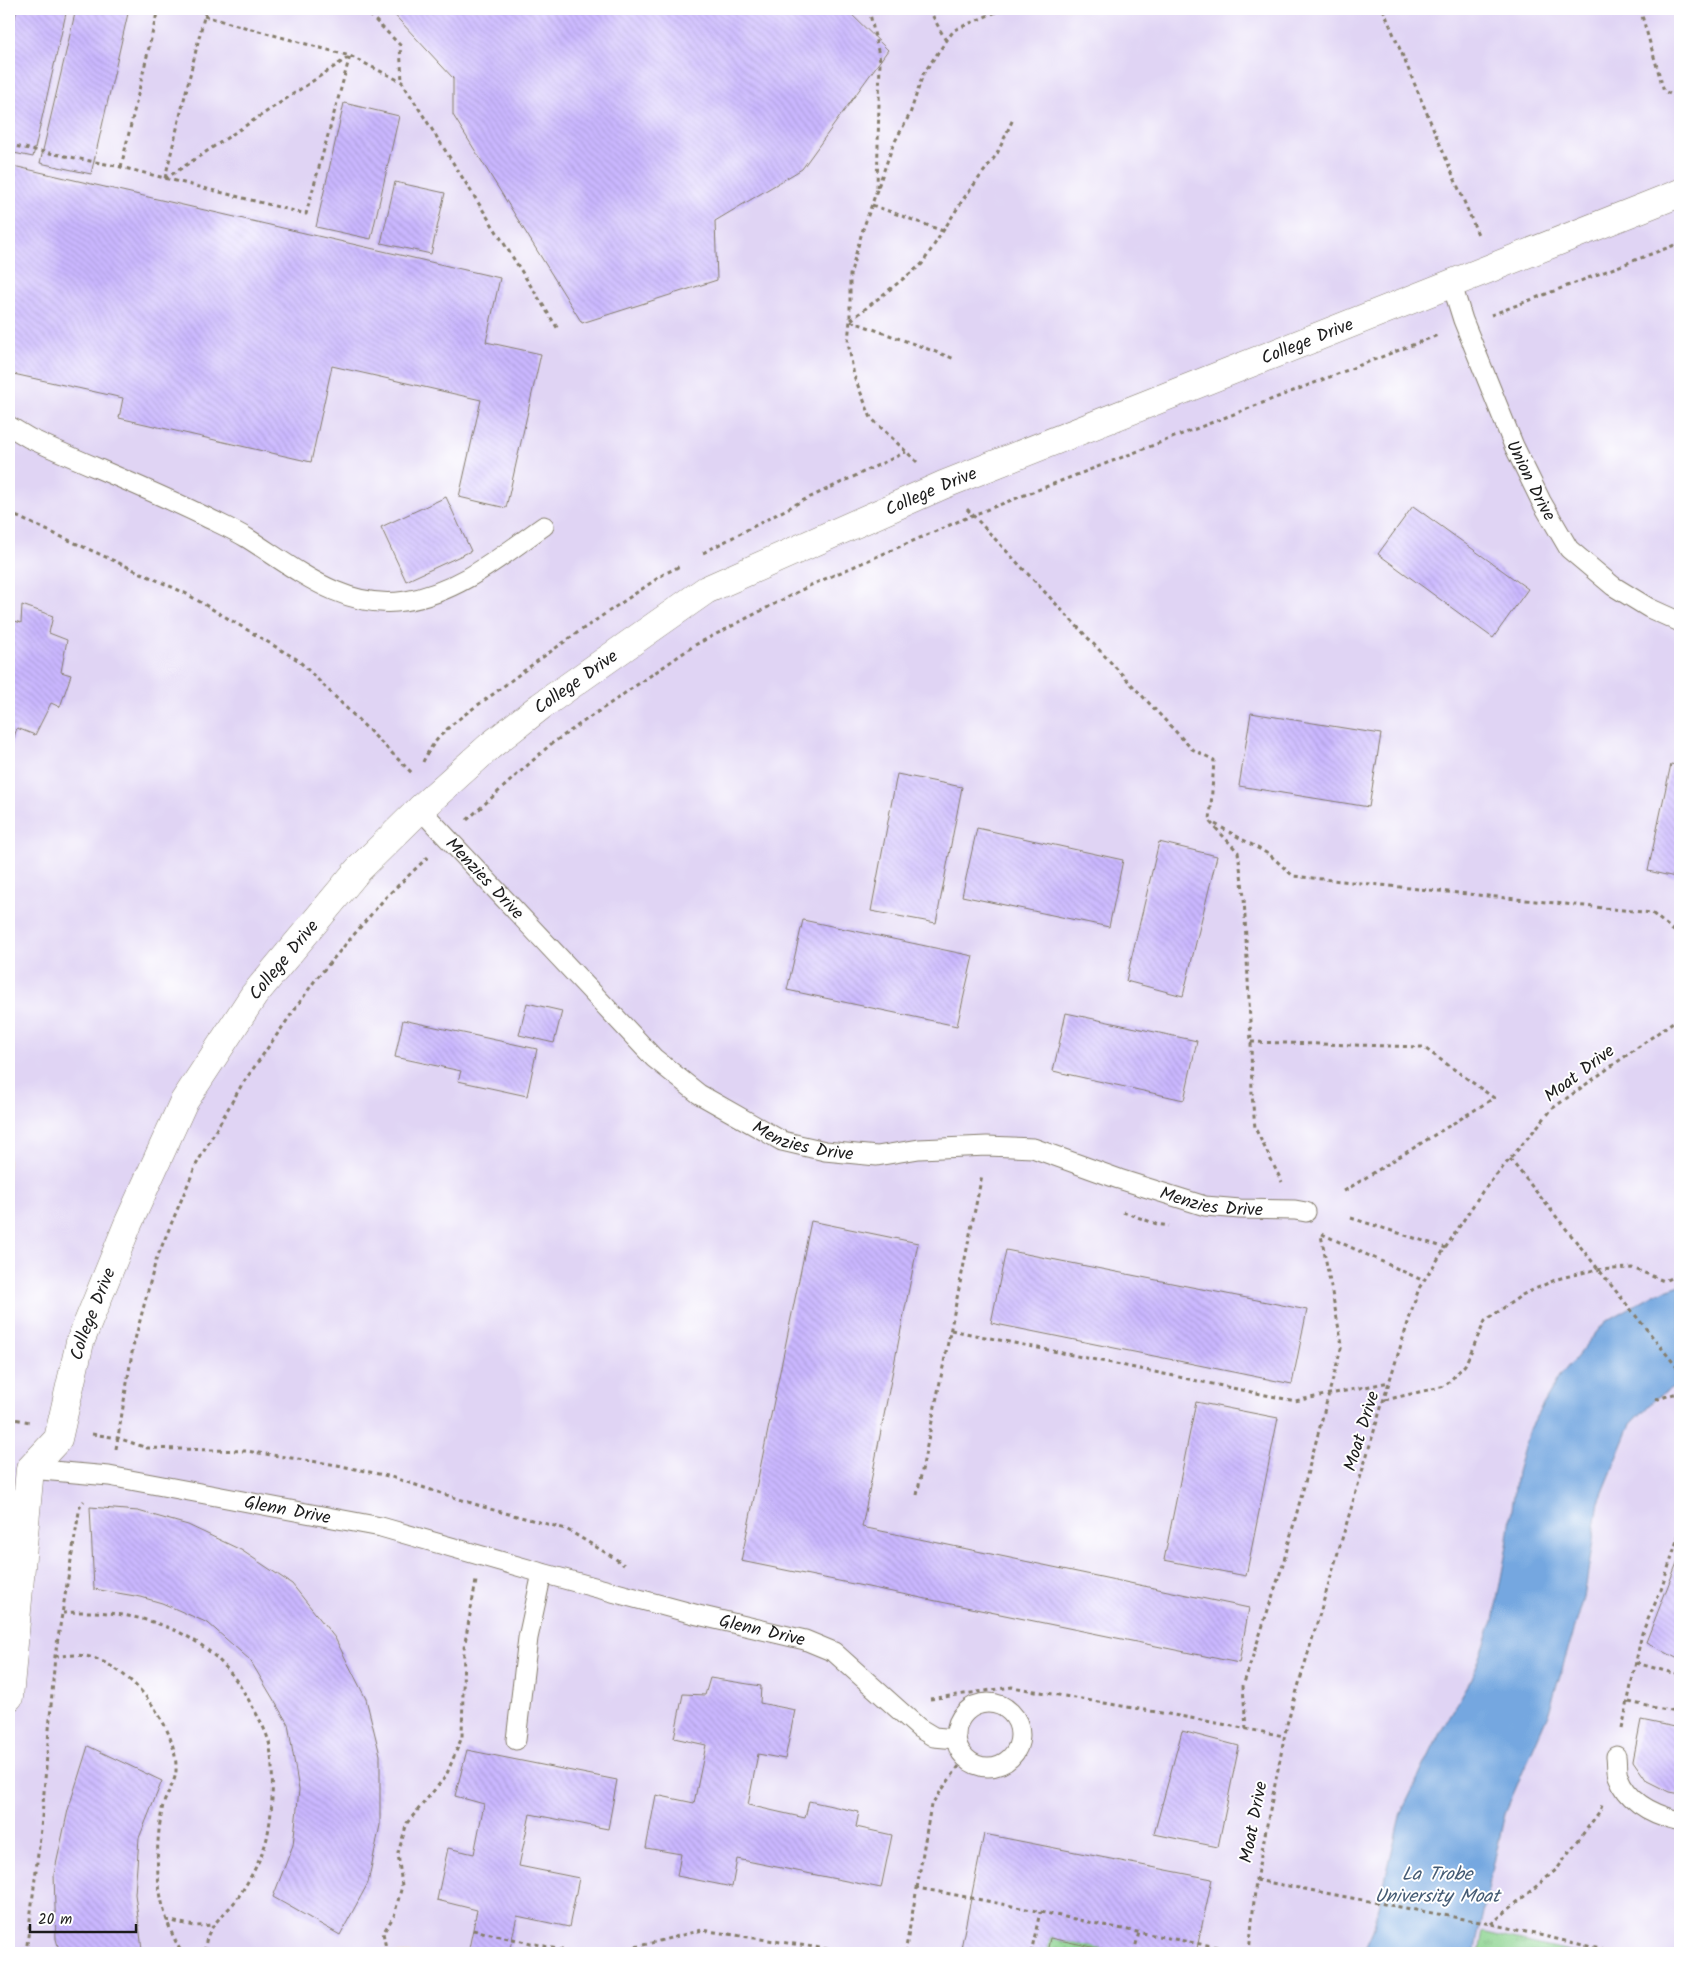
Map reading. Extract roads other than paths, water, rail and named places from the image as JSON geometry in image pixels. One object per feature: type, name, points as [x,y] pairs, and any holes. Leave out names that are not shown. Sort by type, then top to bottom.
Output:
[{"type":"street","name":"College Drive","points":[[30,1469],[58,1439],[80,1342],[128,1224],[183,1103],[254,994],[358,870],[420,809],[490,746],[541,706],[706,590],[944,485],[1680,194]]},
{"type":"street","points":[[9,1697],[30,1469]]},
{"type":"lane","name":"Union Drive","points":[[1452,285],[1465,324],[1514,446],[1541,501],[1569,549],[1613,586],[1649,608],[1680,622]]},
{"type":"lane","points":[[9,426],[30,438],[206,517],[246,538],[313,581],[335,592],[354,598],[380,602],[404,602],[435,593],[460,583],[544,526]]},
{"type":"lane","name":"Menzies Drive","points":[[420,809],[654,1058],[707,1099],[782,1141],[825,1151],[878,1156],[919,1149],[987,1146],[1033,1148],[1119,1179],[1205,1206],[1301,1211]]},
{"type":"lane","name":"Glenn Drive","points":[[30,1469],[109,1476],[380,1527],[698,1615],[805,1640],[834,1652],[869,1681],[919,1728],[934,1737],[956,1738]]},
{"type":"lane","points":[[516,1740],[528,1638],[542,1573]]},
{"type":"lane","points":[[982,1704],[997,1704],[1007,1708],[1019,1725],[1019,1746],[1013,1756],[995,1767],[974,1764],[965,1758],[959,1749],[956,1738],[960,1718],[967,1710],[982,1704]]},
{"type":"lane","points":[[1616,1756],[1618,1776],[1632,1800],[1661,1816],[1680,1821]]},
{"type":"water","name":"La Trobe University Moat","points":[[1680,1285],[1680,1384],[1656,1398],[1631,1424],[1599,1502],[1584,1598],[1548,1714],[1505,1813],[1474,1953],[1363,1953],[1373,1931],[1401,1813],[1440,1733],[1472,1678],[1493,1621],[1507,1546],[1517,1472],[1530,1427],[1560,1376],[1605,1322],[1654,1294]]}]
